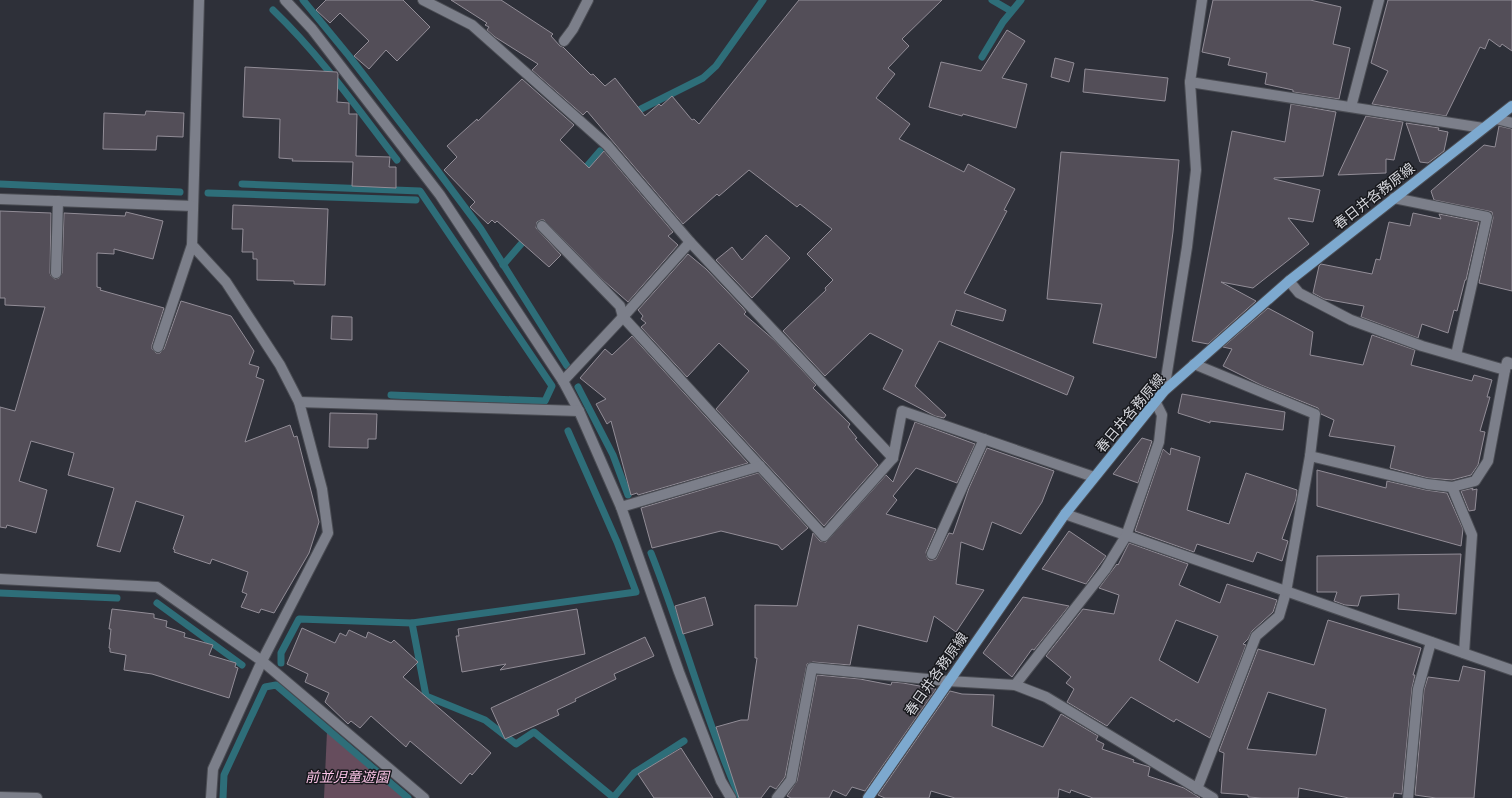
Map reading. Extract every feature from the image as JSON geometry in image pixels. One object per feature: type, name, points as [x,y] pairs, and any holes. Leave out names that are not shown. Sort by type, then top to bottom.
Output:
[{"type":"main road","name":"春日井各務原線","points":[[868,798],[1065,514],[1164,391],[1289,281],[1512,106]]},
{"type":"street","points":[[158,347],[192,245],[199,0]]},
{"type":"street","points":[[285,0],[312,29],[440,195],[564,381],[579,411],[621,507],[679,672],[721,781],[731,798]]},
{"type":"street","points":[[422,0],[472,25],[607,145],[690,242],[893,458]]},
{"type":"street","points":[[564,41],[573,29],[588,0]]},
{"type":"street","points":[[1164,391],[1187,247],[1196,170],[1190,82],[1202,0]]},
{"type":"street","points":[[1351,107],[1379,0]]},
{"type":"street","points":[[1190,82],[1484,128]]},
{"type":"street","points":[[1496,118],[1512,123]]},
{"type":"street","points":[[1394,198],[1487,217],[1456,355]]},
{"type":"street","points":[[0,199],[193,206]]},
{"type":"street","points":[[56,273],[58,201]]},
{"type":"street","points":[[542,226],[620,306],[624,317],[824,536],[893,458],[902,411],[1094,477]]},
{"type":"street","points":[[564,381],[624,317],[690,242]]},
{"type":"street","points":[[192,245],[226,282],[280,365],[299,402],[322,489],[328,533],[262,661],[213,769],[211,798]]},
{"type":"street","points":[[1289,281],[1299,293],[1350,320],[1422,346],[1508,367],[1488,461],[1475,480],[1452,487],[1427,484],[1310,456]]},
{"type":"street","points":[[1194,364],[1315,414],[1310,456],[1286,592],[1279,616],[1256,636],[1198,788]]},
{"type":"street","points":[[1015,685],[1105,570],[1126,536],[1159,442],[1162,415],[1155,401]]},
{"type":"street","points":[[299,402],[579,411]]},
{"type":"street","points":[[932,554],[984,439]]},
{"type":"street","points":[[621,507],[760,466]]},
{"type":"street","points":[[1452,487],[1472,535],[1464,653]]},
{"type":"street","points":[[1065,514],[1512,670]]},
{"type":"street","points":[[0,579],[157,586],[262,661],[424,798]]},
{"type":"street","points":[[1408,798],[1418,689],[1431,642]]},
{"type":"street","points":[[777,798],[791,780],[812,668],[948,681],[1015,685],[1046,698],[1198,788],[1212,798]]},
{"type":"street","points":[[0,797],[37,798]]},
{"type":"green space","name":"前並児童遊園","points":[[327,731],[407,798],[324,798]]},
{"type":"building","points":[[326,0],[403,0],[430,27],[397,61],[386,50],[369,69],[354,56],[369,41],[340,13],[330,23],[316,10]]},
{"type":"building","points":[[451,0],[501,0],[553,34],[551,36],[560,46],[563,47],[591,75],[593,74],[605,86],[615,78],[645,116],[659,104],[661,106],[672,96],[692,120],[694,119],[699,124],[799,0],[942,0],[902,39],[909,46],[888,68],[895,74],[876,98],[910,124],[899,139],[964,172],[968,164],[1015,189],[1004,210],[1007,211],[964,293],[1006,310],[1003,321],[956,310],[951,325],[1074,377],[1067,395],[939,341],[915,386],[946,415],[944,418],[935,416],[883,389],[903,350],[870,333],[825,376],[783,331],[826,290],[825,288],[833,280],[807,254],[832,229],[800,204],[797,207],[749,170],[719,196],[717,194],[683,224],[587,111],[583,115],[532,70],[538,64],[495,37],[487,30],[489,27],[485,25],[487,23]]},
{"type":"building","points":[[1213,0],[1310,0],[1341,7],[1333,44],[1350,48],[1339,99],[1293,92],[1293,90],[1265,84],[1267,73],[1228,65],[1230,58],[1202,52]]},
{"type":"building","points":[[1388,0],[1512,0],[1512,51],[1502,44],[1500,47],[1489,39],[1485,49],[1480,47],[1446,116],[1372,104],[1388,71],[1371,63]]},
{"type":"building","points":[[1007,30],[1025,41],[1002,78],[1027,84],[1016,128],[929,107],[941,62],[981,71]]},
{"type":"building","points":[[1055,58],[1074,63],[1069,82],[1051,77]]},
{"type":"building","points":[[245,67],[337,72],[337,102],[349,103],[349,114],[357,114],[356,156],[390,157],[389,167],[396,167],[396,188],[352,186],[353,162],[292,161],[293,159],[279,158],[280,119],[243,117]]},
{"type":"building","points":[[1085,69],[1168,78],[1165,101],[1083,92]]},
{"type":"building","points":[[522,79],[574,125],[560,140],[589,168],[604,151],[673,232],[668,236],[678,245],[628,302],[604,281],[544,220],[537,222],[536,228],[561,255],[549,267],[497,221],[495,223],[492,220],[488,224],[470,207],[475,202],[444,170],[457,157],[447,146],[477,119],[478,121]]},
{"type":"building","points":[[1291,104],[1336,112],[1323,176],[1274,178],[1320,190],[1313,222],[1288,218],[1309,244],[1253,288],[1221,282],[1256,301],[1208,344],[1192,341],[1232,131],[1285,142]]},
{"type":"building","points":[[146,111],[184,113],[183,137],[157,136],[156,150],[103,149],[104,113],[145,115]]},
{"type":"building","points":[[1366,116],[1403,122],[1394,160],[1386,159],[1386,173],[1338,175]]},
{"type":"building","points":[[1406,123],[1439,128],[1438,130],[1448,132],[1444,151],[1428,163],[1420,162]]},
{"type":"building","points":[[1499,126],[1512,129],[1512,291],[1479,283],[1493,218],[1492,212],[1434,200],[1431,191],[1484,145],[1495,147]]},
{"type":"building","points":[[1061,152],[1179,160],[1173,232],[1156,358],[1093,343],[1102,304],[1047,299]]},
{"type":"building","points":[[233,205],[328,209],[325,285],[294,284],[294,281],[257,280],[257,259],[253,259],[253,252],[242,252],[243,229],[232,229]]},
{"type":"building","points":[[0,211],[51,213],[50,273],[55,279],[59,278],[62,273],[64,213],[125,216],[126,212],[163,221],[153,259],[114,249],[114,254],[97,253],[97,287],[101,288],[100,290],[164,308],[152,345],[152,349],[156,353],[160,353],[164,349],[181,301],[231,316],[254,351],[249,364],[259,367],[256,377],[264,380],[245,442],[290,425],[294,437],[297,436],[319,522],[309,553],[274,613],[261,609],[259,613],[241,607],[247,594],[242,592],[248,572],[212,559],[210,564],[174,552],[175,550],[173,549],[184,516],[136,501],[120,552],[97,546],[114,488],[68,475],[74,453],[31,441],[19,481],[47,490],[36,533],[7,525],[6,528],[0,527],[0,407],[15,411],[45,307],[5,305],[5,298],[0,298]]},
{"type":"building","points":[[1413,213],[1441,219],[1439,214],[1479,222],[1466,280],[1457,311],[1454,310],[1448,333],[1422,324],[1418,338],[1361,317],[1364,306],[1324,299],[1313,293],[1319,266],[1321,264],[1372,274],[1376,259],[1380,260],[1389,222],[1410,226]]},
{"type":"building","points":[[766,235],[790,258],[752,298],[716,260],[732,247],[742,260]]},
{"type":"building","points":[[688,254],[706,269],[743,308],[746,312],[744,314],[774,340],[816,385],[813,388],[850,424],[848,427],[857,438],[855,439],[878,465],[824,526],[716,409],[749,371],[719,343],[687,377],[641,327],[646,323],[641,319],[643,316],[638,310]]},
{"type":"building","points":[[1268,308],[1313,332],[1310,355],[1363,365],[1372,335],[1415,350],[1411,365],[1472,381],[1474,375],[1492,380],[1487,397],[1490,397],[1480,431],[1485,432],[1478,465],[1471,475],[1452,480],[1428,478],[1390,468],[1395,446],[1329,436],[1334,420],[1321,414],[1318,408],[1261,385],[1223,366],[1232,349],[1223,347]]},
{"type":"building","points":[[332,316],[352,317],[352,340],[331,339]]},
{"type":"building","points":[[632,336],[748,463],[638,495],[637,493],[631,495],[611,421],[607,424],[596,404],[606,399],[580,378],[605,349],[612,355]]},
{"type":"building","points":[[1182,394],[1285,412],[1283,430],[1210,421],[1210,423],[1178,413]]},
{"type":"building","points":[[330,413],[377,414],[376,439],[368,439],[368,448],[329,447]]},
{"type":"building","points":[[915,422],[975,444],[957,483],[916,468],[893,496],[897,500],[886,514],[936,529],[926,552],[929,560],[936,559],[949,533],[953,534],[969,488],[987,448],[1054,471],[1042,502],[1021,534],[992,522],[983,550],[961,542],[956,584],[984,590],[956,632],[934,616],[927,642],[858,625],[850,665],[813,662],[807,664],[785,777],[776,789],[770,786],[761,798],[739,798],[716,727],[741,720],[748,720],[757,658],[755,658],[755,605],[797,606],[813,533],[820,541],[826,542],[886,475],[893,482]]},
{"type":"building","points":[[1142,438],[1152,441],[1138,483],[1113,474]]},
{"type":"building","points":[[1171,448],[1200,457],[1187,510],[1229,524],[1246,473],[1297,490],[1296,499],[1282,539],[1288,541],[1282,561],[1257,552],[1253,562],[1197,544],[1194,552],[1135,531],[1163,449],[1170,455]]},
{"type":"building","points":[[1317,470],[1386,488],[1387,481],[1447,493],[1463,529],[1461,546],[1317,506]]},
{"type":"building","points":[[758,473],[808,528],[782,550],[778,545],[721,531],[652,548],[641,508]]},
{"type":"building","points":[[1473,488],[1472,490],[1477,489],[1475,510],[1469,511],[1461,491]]},
{"type":"building","points":[[1069,531],[1106,556],[1086,584],[1042,569]]},
{"type":"building","points":[[1129,543],[1188,564],[1179,585],[1220,603],[1227,584],[1277,600],[1273,612],[1252,631],[1248,639],[1243,644],[1246,645],[1210,738],[1176,719],[1174,722],[1131,697],[1107,726],[1067,702],[1074,689],[1066,683],[1071,677],[1046,656],[1083,609],[1114,614],[1119,595],[1099,588],[1117,564],[1118,565]],"holes":[[[1176,620],[1218,636],[1198,683],[1159,660]]]},
{"type":"building","points":[[1461,554],[1456,614],[1398,609],[1399,594],[1361,596],[1358,606],[1345,605],[1334,601],[1337,592],[1317,592],[1317,556]]},
{"type":"building","points":[[705,597],[713,625],[683,634],[675,606]]},
{"type":"building","points":[[1023,597],[1069,606],[1034,650],[1032,649],[1012,677],[983,653]]},
{"type":"building","points":[[112,609],[154,614],[154,618],[167,621],[166,627],[185,633],[184,637],[213,645],[209,655],[236,663],[235,667],[238,668],[229,698],[152,674],[124,670],[126,655],[110,652],[109,648],[111,629],[109,629]]},
{"type":"building","points":[[577,609],[585,654],[500,670],[506,664],[462,672],[456,636],[459,636],[458,629]]},
{"type":"building","points":[[1328,620],[1421,648],[1413,675],[1415,675],[1412,688],[1402,794],[1394,793],[1393,798],[1349,798],[1299,788],[1298,798],[1262,798],[1248,797],[1248,795],[1221,793],[1224,753],[1219,751],[1258,649],[1314,665]],"holes":[[[1268,692],[1326,709],[1316,755],[1247,749]]]},
{"type":"building","points":[[302,628],[335,643],[340,633],[346,636],[349,630],[366,638],[368,632],[391,643],[394,640],[418,662],[403,677],[491,753],[472,775],[470,773],[461,784],[410,741],[406,747],[371,716],[360,728],[351,721],[348,724],[325,702],[329,693],[305,682],[308,674],[287,664]]},
{"type":"building","points":[[645,637],[654,656],[614,674],[616,679],[575,699],[576,701],[557,710],[559,715],[505,739],[491,708]]},
{"type":"building","points":[[1463,666],[1485,671],[1474,798],[1436,798],[1415,795],[1424,690],[1428,677],[1459,681]]},
{"type":"building","points":[[817,675],[860,679],[891,685],[892,682],[903,683],[936,689],[865,791],[852,787],[846,796],[833,790],[829,798],[791,798],[787,796],[797,781]]},
{"type":"building","points":[[950,691],[962,694],[994,695],[992,726],[1043,747],[1061,714],[1098,736],[1096,740],[1104,744],[1102,749],[1134,760],[1133,762],[1150,767],[1148,776],[1184,788],[1200,798],[1093,798],[1071,790],[1070,793],[1059,789],[1058,798],[955,798],[931,791],[929,798],[885,798],[878,795]]},
{"type":"building","points":[[681,748],[713,798],[654,798],[638,774]]},
{"type":"waterway","points":[[303,0],[349,56],[481,229],[567,366]]},
{"type":"waterway","points":[[634,115],[641,109],[703,78],[716,66],[763,0]]},
{"type":"waterway","points":[[992,0],[1011,11]]},
{"type":"waterway","points":[[982,57],[1003,22],[1021,0]]},
{"type":"waterway","points":[[273,10],[323,64],[397,160]]},
{"type":"waterway","points":[[582,172],[600,151]]},
{"type":"waterway","points":[[0,184],[180,192]]},
{"type":"waterway","points":[[242,184],[420,191],[552,386],[545,401],[391,395]]},
{"type":"waterway","points":[[208,193],[416,200]]},
{"type":"waterway","points":[[503,265],[547,214]]},
{"type":"waterway","points":[[578,387],[613,455],[628,495]]},
{"type":"waterway","points":[[281,663],[281,653],[299,619],[412,623],[636,592],[617,542],[568,431]]},
{"type":"waterway","points":[[651,553],[663,583],[716,738],[740,798]]},
{"type":"waterway","points":[[0,593],[117,598]]},
{"type":"waterway","points":[[157,603],[242,665]]},
{"type":"waterway","points":[[412,623],[426,696],[485,720],[516,744],[534,732],[614,798]]},
{"type":"waterway","points":[[223,798],[224,775],[265,687],[276,685],[408,798]]},
{"type":"waterway","points":[[613,798],[634,773],[684,741]]}]
